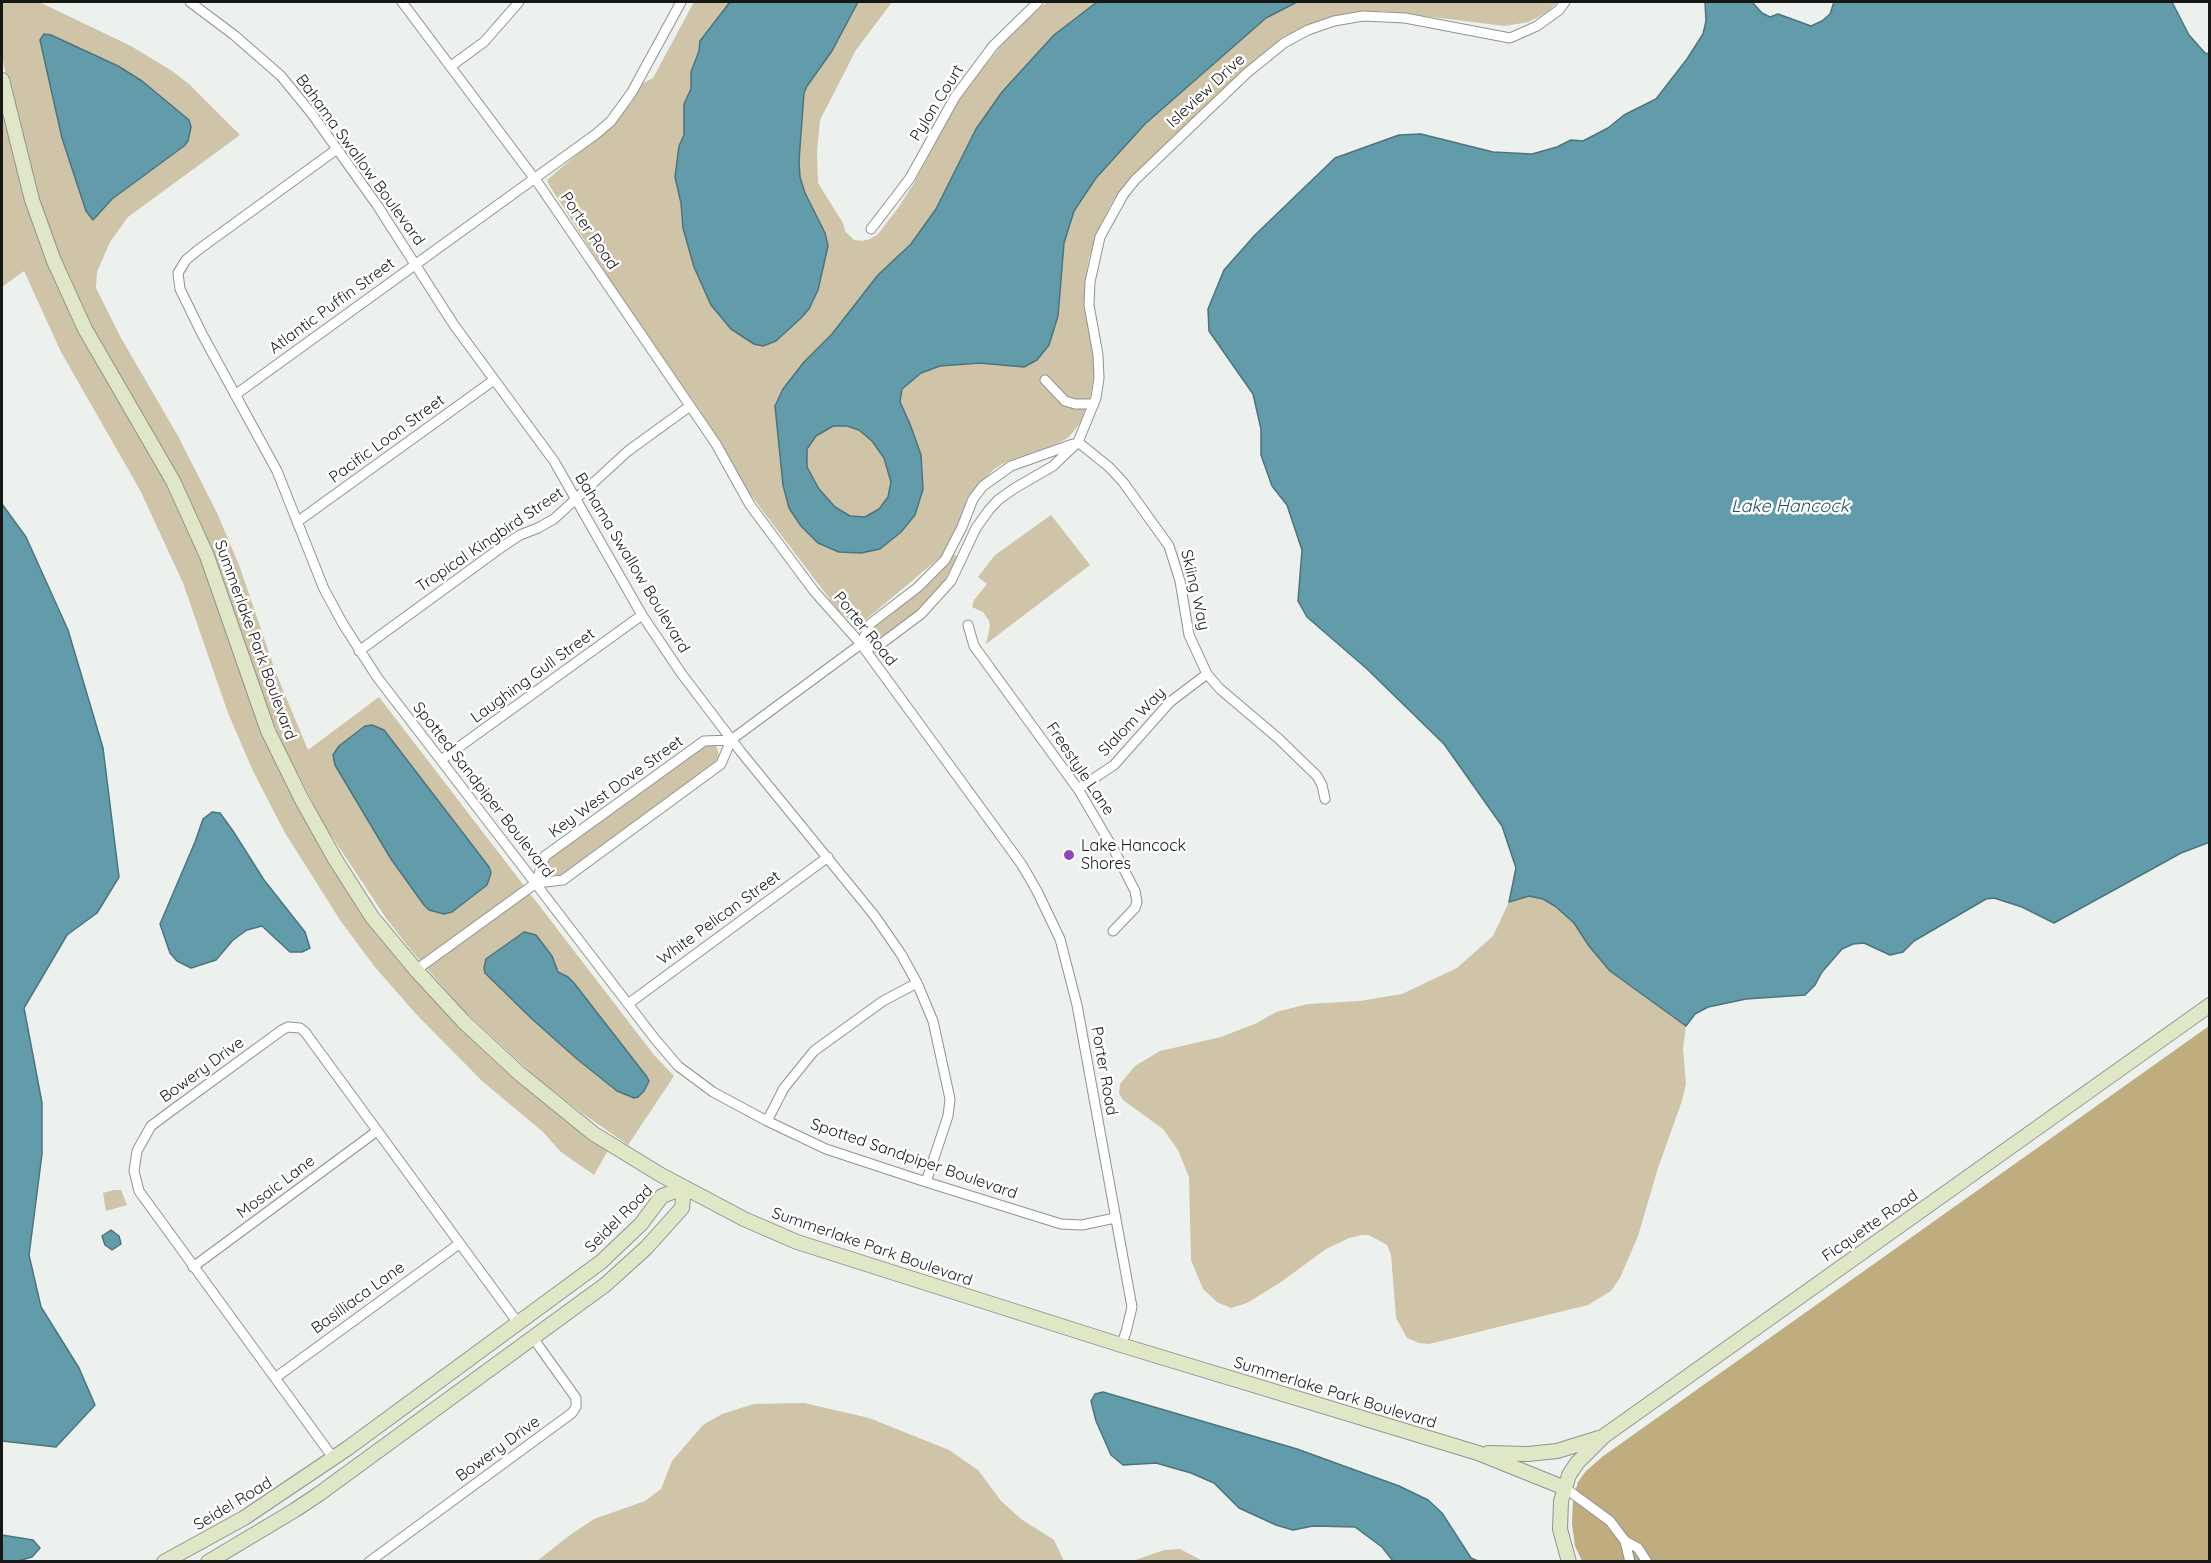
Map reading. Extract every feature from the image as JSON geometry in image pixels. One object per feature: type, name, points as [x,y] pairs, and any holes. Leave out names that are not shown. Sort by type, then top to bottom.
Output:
[{"type":"main road","name":"Summerlake Park Boulevard","points":[[2,80],[32,200],[54,261],[85,329],[173,481],[193,524],[207,556],[268,731],[302,800],[335,860],[372,917],[416,970],[464,1022],[538,1089],[594,1134],[684,1188],[744,1219],[797,1242],[1121,1345],[1478,1453],[1564,1488]]},
{"type":"main road","name":"Ficquette Road","points":[[1564,1488],[1577,1463],[1604,1436],[2210,1005]]},
{"type":"main road","name":"Seidel Road","points":[[164,1562],[244,1518],[334,1459],[602,1262],[641,1224],[662,1196],[684,1188]]},
{"type":"main road","points":[[208,1562],[295,1510],[533,1338],[634,1261],[682,1208],[684,1188]]},
{"type":"main road","points":[[1478,1453],[1528,1454],[1557,1451],[1604,1436]]},
{"type":"main road","points":[[1564,1488],[1560,1529],[1569,1562]]},
{"type":"street","name":"Bahama Swallow Boulevard","points":[[190,2],[234,35],[281,76],[337,149],[416,264],[454,325],[554,461],[642,615],[681,673],[732,740],[874,915],[901,954],[917,983],[933,1021],[950,1099],[948,1116],[926,1182]]},
{"type":"street","name":"Porter Road","points":[[402,2],[535,179],[716,444],[750,505],[814,591],[861,644],[1022,865],[1060,939],[1077,1005],[1131,1307],[1121,1345]]},
{"type":"street","points":[[451,66],[484,42],[519,2]]},
{"type":"street","name":"Atlantic Puffin Street","points":[[235,395],[535,179],[611,121],[632,92],[681,2]]},
{"type":"street","name":"Pylon Court","points":[[871,229],[910,178],[955,97],[993,46],[1038,2]]},
{"type":"street","name":"Isleview Drive","points":[[861,644],[877,647],[921,614],[951,581],[976,528],[998,500],[1053,466],[1078,442],[1094,404],[1099,378],[1098,355],[1089,305],[1090,282],[1100,237],[1123,195],[1135,180],[1254,66],[1284,43],[1308,30],[1335,21],[1363,16],[1405,18],[1510,38],[1537,26],[1559,10],[1565,2]]},
{"type":"street","name":"Spotted Sandpiper Boulevard","points":[[337,149],[198,250],[186,260],[178,273],[180,289],[277,471],[324,589],[359,651],[628,1004],[678,1066],[712,1092],[767,1122],[826,1149],[926,1182],[1061,1224],[1082,1225],[1116,1218]]},
{"type":"street","name":"Pacific Loon Street","points":[[297,522],[494,380]]},
{"type":"street","points":[[1045,380],[1065,401],[1075,404],[1094,404]]},
{"type":"street","name":"Tropical Kingbird Street","points":[[359,651],[499,549],[520,535],[538,528],[576,500],[628,451],[690,406]]},
{"type":"street","points":[[416,970],[536,883],[563,880],[721,764],[732,740],[861,644],[870,624],[918,586],[945,560],[954,545],[973,499],[983,486],[1011,466],[1078,442]]},
{"type":"street","name":"Skiing Way","points":[[1078,442],[1109,467],[1123,482],[1168,546],[1180,581],[1189,635],[1207,674],[1220,689],[1279,739],[1317,776],[1325,799]]},
{"type":"street","points":[[954,545],[966,551]]},
{"type":"street","name":"Laughing Gull Street","points":[[441,760],[642,615]]},
{"type":"street","name":"Freestyle Lane","points":[[968,625],[974,646],[1078,789],[1114,849],[1135,891],[1137,902],[1135,908],[1113,932]]},
{"type":"street","name":"Slalom Way","points":[[1078,789],[1114,765],[1170,702],[1207,674]]},
{"type":"street","name":"Key West Dove Street","points":[[536,883],[545,856],[704,741],[732,740]]},
{"type":"street","name":"White Pelican Street","points":[[628,1004],[828,858]]},
{"type":"street","points":[[767,1122],[784,1088],[814,1051],[883,1001],[917,983]]},
{"type":"street","name":"Bowery Drive","points":[[334,1459],[139,1191],[134,1160],[151,1126],[167,1114],[282,1030],[294,1026],[305,1032],[518,1323]]},
{"type":"street","name":"Mosaic Lane","points":[[193,1267],[377,1131]]},
{"type":"street","name":"Basilliaca Lane","points":[[274,1378],[459,1244]]},
{"type":"street","name":"Bowery Drive","points":[[369,1562],[572,1413],[576,1407],[576,1398],[533,1338]]},
{"type":"street","name":"Summerlake Park Boulevard","points":[[1564,1488],[1610,1521],[1625,1541],[1630,1562]]},
{"type":"street","name":"Summerlake Park Boulevard","points":[[1625,1541],[1638,1548],[1647,1562]]},
{"type":"shaded area","points":[[2,2],[39,2],[131,46],[189,84],[240,135],[128,217],[110,242],[97,272],[96,288],[121,338],[178,436],[217,513],[239,565],[276,673],[308,750],[379,697],[654,1055],[674,1076],[628,1145],[537,1078],[464,1011],[386,918],[325,826],[269,713],[219,571],[168,460],[97,338],[61,260],[38,199],[11,103],[2,55]]},
{"type":"shaded area","points":[[694,2],[892,2],[856,50],[820,120],[817,152],[818,183],[843,223],[845,231],[854,240],[862,241],[878,234],[898,208],[956,105],[975,77],[1013,32],[1047,2],[1558,2],[1547,12],[1529,22],[1505,26],[1382,11],[1343,14],[1285,36],[1249,66],[1124,187],[1103,220],[1089,258],[1086,276],[1084,296],[1094,354],[1094,376],[1090,398],[1081,422],[1068,438],[1008,461],[994,469],[969,495],[944,554],[863,622],[852,622],[838,610],[750,494],[699,409],[627,306],[547,180],[613,124],[631,103],[643,83],[653,78]]},
{"type":"shaded area","points":[[2,80],[54,261],[173,481],[268,731],[372,917],[464,1022],[611,1145],[594,1175],[561,1152],[543,1132],[482,1081],[416,1014],[374,966],[340,920],[285,833],[253,771],[228,713],[183,583],[140,490],[61,352],[24,271],[2,287]]},
{"type":"shaded area","points":[[1051,515],[1090,565],[986,644],[989,621],[983,612],[972,607],[974,600],[987,584],[978,577],[995,555]]},
{"type":"shaded area","points":[[952,555],[958,556],[958,560],[937,592],[921,609],[883,638],[874,636],[873,629],[876,625],[917,593]]},
{"type":"shaded area","points":[[704,744],[715,744],[719,756],[715,762],[565,872],[559,876],[550,873],[546,865],[548,859]]},
{"type":"shaded area","points":[[1528,896],[1543,899],[1555,906],[1574,923],[1610,971],[1686,1026],[1683,1049],[1686,1084],[1682,1101],[1658,1168],[1638,1236],[1620,1278],[1611,1291],[1588,1305],[1429,1344],[1419,1343],[1407,1338],[1396,1318],[1391,1255],[1387,1245],[1369,1235],[1362,1235],[1349,1238],[1326,1249],[1281,1282],[1247,1303],[1231,1308],[1217,1302],[1203,1289],[1191,1260],[1189,1177],[1178,1150],[1163,1129],[1123,1100],[1119,1093],[1120,1084],[1135,1066],[1160,1051],[1221,1037],[1257,1023],[1276,1012],[1308,1004],[1360,1001],[1402,994],[1457,968],[1493,936],[1509,902]]},
{"type":"shaded area","points":[[2209,1026],[2209,1561],[1582,1561],[1575,1546],[1572,1524],[1573,1499],[1578,1482],[1586,1471],[1602,1457]]},
{"type":"shaded area","points":[[121,1190],[127,1205],[106,1211],[103,1193]]},
{"type":"shaded area","points":[[804,1403],[869,1418],[949,1450],[978,1470],[1001,1501],[1021,1519],[1054,1540],[1064,1561],[537,1561],[594,1519],[645,1501],[661,1489],[672,1461],[703,1425],[722,1414],[754,1404]]},
{"type":"shaded area","points":[[1180,1549],[1203,1561],[1133,1561],[1164,1550]]},
{"type":"water","points":[[730,2],[858,2],[832,51],[804,93],[800,177],[805,193],[825,233],[828,246],[818,290],[809,309],[801,318],[776,341],[763,346],[754,344],[731,329],[711,305],[694,267],[683,228],[681,203],[675,177],[679,146],[684,135],[684,104],[691,89],[691,72],[699,51],[700,41]]},
{"type":"water","points":[[1097,2],[1297,2],[1266,18],[1145,124],[1096,178],[1074,211],[1064,243],[1058,316],[1049,345],[1037,360],[1024,367],[980,363],[940,366],[921,373],[902,389],[900,402],[921,455],[923,489],[915,515],[901,532],[880,549],[861,553],[839,552],[818,543],[801,526],[789,508],[783,485],[775,406],[783,389],[804,362],[832,334],[878,275],[911,244],[936,209],[976,129],[1002,92],[1054,35]],"holes":[[[833,426],[847,426],[859,430],[872,441],[884,458],[891,482],[888,497],[879,509],[865,517],[850,516],[835,507],[819,489],[807,467],[807,449],[816,436]]]},
{"type":"water","name":"Lake Hancock","points":[[1705,2],[1752,2],[1762,13],[1770,17],[1778,14],[1811,26],[1830,14],[1834,2],[2172,2],[2189,35],[2205,53],[2209,54],[2210,842],[2181,853],[2054,923],[2022,907],[1994,898],[1986,899],[1914,941],[1903,952],[1890,955],[1864,943],[1853,944],[1842,949],[1805,995],[1746,999],[1708,1007],[1695,1014],[1686,1026],[1610,971],[1574,923],[1555,906],[1543,899],[1529,896],[1509,902],[1516,868],[1502,826],[1444,744],[1366,668],[1307,617],[1298,601],[1302,550],[1287,505],[1272,486],[1261,455],[1261,429],[1253,394],[1209,331],[1208,309],[1224,270],[1255,235],[1335,158],[1399,135],[1421,134],[1493,152],[1532,154],[1557,147],[1571,140],[1583,141],[1608,128],[1624,115],[1656,99],[1703,34],[1706,21]]},
{"type":"water","points":[[44,34],[51,35],[118,66],[142,81],[189,120],[191,127],[188,141],[184,146],[112,199],[93,220],[86,211],[62,138],[40,40]]},
{"type":"water","points":[[2,504],[26,537],[68,630],[103,748],[119,877],[97,913],[67,935],[24,1008],[42,1103],[42,1154],[29,1255],[41,1307],[79,1368],[95,1405],[56,1447],[2,1441]]},
{"type":"water","points":[[372,725],[384,730],[489,867],[491,873],[487,885],[452,912],[444,914],[429,910],[424,905],[391,859],[335,765],[333,755],[339,746],[365,726]]},
{"type":"water","points":[[212,812],[220,813],[233,831],[264,880],[305,932],[310,948],[302,952],[290,952],[262,926],[247,930],[233,940],[216,960],[191,968],[177,961],[170,953],[160,924],[203,819]]},
{"type":"water","points":[[524,932],[536,935],[552,956],[558,972],[574,983],[647,1077],[649,1081],[638,1097],[634,1098],[617,1091],[577,1059],[485,973],[486,959]]},
{"type":"water","points":[[111,1230],[119,1236],[121,1244],[112,1250],[105,1245],[102,1236]]},
{"type":"water","points":[[1103,1392],[1297,1449],[1399,1486],[1428,1500],[1442,1513],[1471,1558],[1478,1561],[1393,1561],[1382,1547],[1355,1527],[1313,1526],[1293,1530],[1239,1508],[1214,1483],[1191,1473],[1156,1463],[1123,1465],[1111,1455],[1096,1421],[1091,1401],[1095,1394]]},
{"type":"water","points":[[2,1535],[33,1540],[40,1548],[32,1557],[18,1561],[2,1561]]},
{"type":"place","name":"Lake Hancock Shores","points":[[1069,855]]}]
